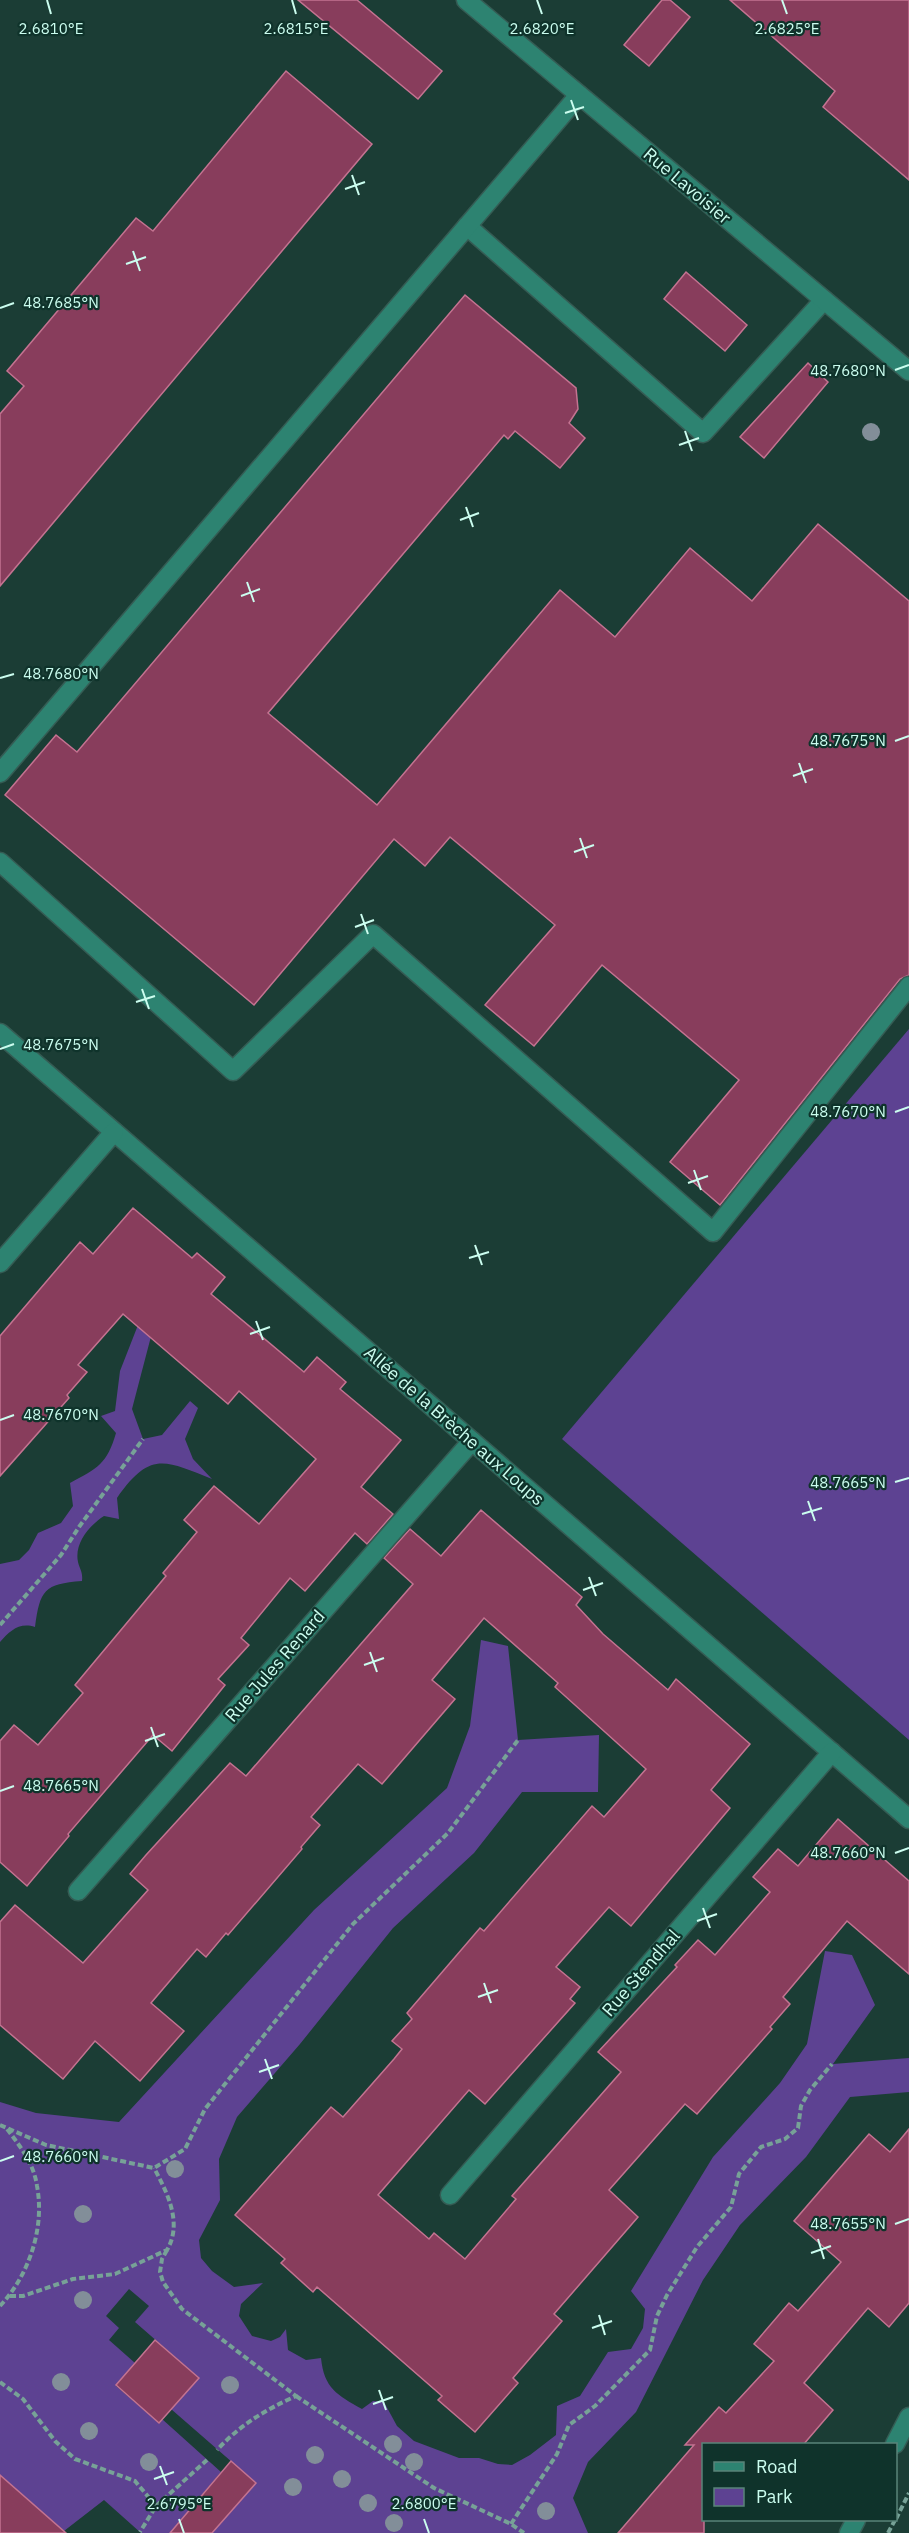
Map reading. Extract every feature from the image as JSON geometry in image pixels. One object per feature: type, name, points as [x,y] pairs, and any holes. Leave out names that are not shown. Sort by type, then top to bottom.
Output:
[{"type":"street","name":"Rue Lavoisier","points":[[466,0],[909,371]]},
{"type":"street","points":[[0,773],[579,95]]},
{"type":"street","points":[[467,226],[704,433],[824,300]]},
{"type":"street","points":[[0,862],[233,1071],[373,934],[713,1232],[909,986]]},
{"type":"street","name":"Allée de la Brèche aux Loups","points":[[0,1033],[909,1819]]},
{"type":"street","points":[[0,1263],[114,1132]]},
{"type":"street","name":"Rue Jules Renard","points":[[78,1891],[472,1441]]},
{"type":"street","name":"Rue Stendhal","points":[[450,2195],[832,1752]]},
{"type":"street","points":[[896,2443],[909,2417]]},
{"type":"path","points":[[0,1625],[61,1555],[143,1440]]},
{"type":"path","points":[[0,2125],[46,2145],[154,2168],[185,2149],[205,2109],[338,1942],[353,1924],[448,1833],[518,1740]]},
{"type":"path","points":[[511,2524],[557,2454],[569,2425],[595,2406],[650,2350],[657,2316],[667,2295],[697,2247],[731,2207],[739,2174],[761,2147],[785,2139],[798,2128],[801,2106],[810,2090],[832,2064]]},
{"type":"path","points":[[0,2306],[10,2296],[36,2242],[39,2209],[37,2186],[31,2166],[7,2128]]},
{"type":"path","points":[[154,2168],[170,2198],[174,2227],[162,2259],[160,2272],[163,2282],[182,2308],[296,2396],[434,2488],[511,2524],[524,2533]]},
{"type":"path","points":[[10,2296],[23,2296],[73,2279],[115,2274],[167,2250]]},
{"type":"path","points":[[0,2382],[23,2399],[55,2441],[75,2459],[135,2481],[156,2506]]},
{"type":"path","points":[[217,2450],[242,2426],[260,2413],[296,2396]]},
{"type":"path","points":[[140,2532],[156,2506],[207,2460]]},
{"type":"path","points":[[897,2515],[909,2493]]},
{"type":"green space","points":[[909,1029],[909,1740],[562,1439]]},
{"type":"green space","points":[[138,1325],[154,1325],[132,1409],[143,1439],[162,1435],[190,1401],[198,1408],[185,1439],[193,1459],[212,1479],[170,1464],[149,1466],[139,1473],[117,1498],[119,1519],[104,1516],[84,1535],[77,1555],[82,1581],[59,1584],[46,1591],[39,1605],[35,1627],[20,1627],[11,1631],[0,1642],[0,1564],[19,1560],[29,1550],[38,1533],[61,1523],[73,1506],[70,1483],[94,1469],[109,1452],[116,1433],[101,1416],[115,1411],[120,1371]]},
{"type":"green space","points":[[481,1640],[508,1646],[518,1740],[599,1735],[598,1792],[522,1792],[474,1853],[393,1928],[300,2044],[237,2117],[219,2159],[220,2200],[199,2240],[201,2258],[212,2271],[234,2287],[263,2283],[241,2304],[239,2316],[252,2336],[271,2341],[280,2337],[286,2329],[288,2350],[306,2360],[321,2358],[325,2377],[333,2390],[362,2409],[373,2401],[384,2402],[397,2426],[414,2441],[459,2458],[479,2458],[498,2464],[512,2465],[530,2455],[556,2435],[557,2406],[580,2396],[608,2352],[631,2349],[643,2328],[645,2309],[631,2291],[713,2157],[780,2083],[807,2044],[825,1951],[852,1955],[875,2005],[833,2064],[909,2058],[909,2092],[850,2097],[806,2157],[740,2225],[703,2280],[636,2412],[588,2462],[573,2498],[588,2533],[212,2533],[256,2483],[171,2409],[198,2377],[135,2322],[149,2306],[129,2289],[106,2316],[119,2328],[109,2340],[135,2363],[116,2386],[159,2423],[162,2419],[221,2472],[170,2533],[141,2533],[104,2500],[64,2531],[0,2475],[0,2102],[36,2113],[119,2122],[314,1910],[447,1788],[470,1726]]},
{"type":"building","points":[[298,0],[357,0],[442,71],[418,99]]},
{"type":"building","points":[[662,0],[670,0],[690,17],[649,66],[624,45]]},
{"type":"building","points":[[730,0],[909,0],[909,180],[823,107],[835,91]]},
{"type":"building","points":[[286,71],[372,144],[0,586],[0,414],[24,386],[7,371],[136,218],[153,231]]},
{"type":"building","points":[[686,272],[747,325],[725,351],[664,299]]},
{"type":"building","points":[[465,295],[576,388],[578,409],[569,423],[585,438],[560,468],[515,431],[508,439],[504,435],[268,713],[377,805],[560,590],[615,637],[690,548],[752,601],[818,524],[909,601],[909,975],[900,979],[720,1205],[670,1162],[739,1080],[602,965],[534,1046],[485,1005],[555,925],[450,837],[425,866],[394,839],[254,1005],[5,795],[56,735],[77,752]]},
{"type":"building","points":[[808,363],[828,382],[764,458],[740,437]]},
{"type":"building","points":[[133,1208],[192,1258],[197,1253],[225,1277],[211,1294],[304,1372],[317,1357],[346,1382],[340,1389],[401,1440],[361,1487],[393,1514],[367,1544],[355,1533],[305,1591],[290,1578],[241,1638],[249,1645],[218,1679],[225,1685],[172,1751],[153,1735],[68,1834],[69,1836],[27,1886],[0,1862],[0,1741],[14,1725],[38,1745],[83,1693],[75,1685],[166,1576],[163,1573],[197,1532],[184,1520],[214,1486],[259,1524],[316,1459],[239,1391],[228,1404],[123,1314],[78,1365],[87,1372],[67,1395],[69,1398],[0,1476],[0,1336],[80,1242],[93,1254]]},
{"type":"building","points":[[481,1510],[582,1597],[576,1605],[603,1634],[668,1690],[676,1679],[750,1744],[711,1790],[730,1808],[631,1926],[609,1907],[556,1967],[580,1987],[570,1999],[575,2003],[485,2104],[469,2090],[378,2195],[429,2239],[434,2233],[465,2259],[516,2199],[512,2196],[621,2072],[598,2052],[677,1967],[675,1965],[698,1940],[715,1955],[770,1892],[753,1877],[778,1849],[798,1866],[838,1819],[909,1881],[909,1974],[847,1921],[783,1997],[790,2004],[770,2027],[772,2029],[697,2114],[685,2104],[609,2190],[638,2217],[554,2314],[562,2321],[513,2378],[518,2383],[475,2432],[438,2400],[442,2396],[317,2287],[313,2292],[281,2263],[285,2259],[235,2215],[331,2107],[343,2117],[394,2059],[402,2049],[392,2041],[412,2019],[407,2013],[480,1928],[484,1931],[592,1806],[604,1817],[646,1769],[555,1687],[558,1683],[484,1618],[432,1680],[455,1699],[382,1784],[358,1764],[311,1817],[320,1825],[301,1847],[302,1849],[228,1935],[226,1933],[206,1957],[197,1949],[151,2003],[184,2031],[140,2081],[95,2041],[63,2079],[0,2025],[0,1922],[15,1905],[83,1963],[148,1890],[130,1874],[146,1855],[230,1763],[246,1776],[413,1584],[384,1558],[410,1529],[441,1556]]},
{"type":"building","points":[[909,2129],[909,2303],[889,2327],[868,2308],[804,2383],[833,2410],[805,2443],[702,2443],[704,2533],[618,2533],[694,2445],[685,2445],[719,2407],[726,2413],[774,2361],[754,2344],[789,2303],[798,2311],[841,2262],[794,2221],[869,2134],[890,2152]]},
{"type":"building","points":[[155,2340],[199,2378],[159,2423],[116,2385]]},
{"type":"building","points":[[231,2461],[256,2483],[212,2533],[170,2533]]},
{"type":"building","points":[[0,2475],[66,2533],[0,2533]]}]
